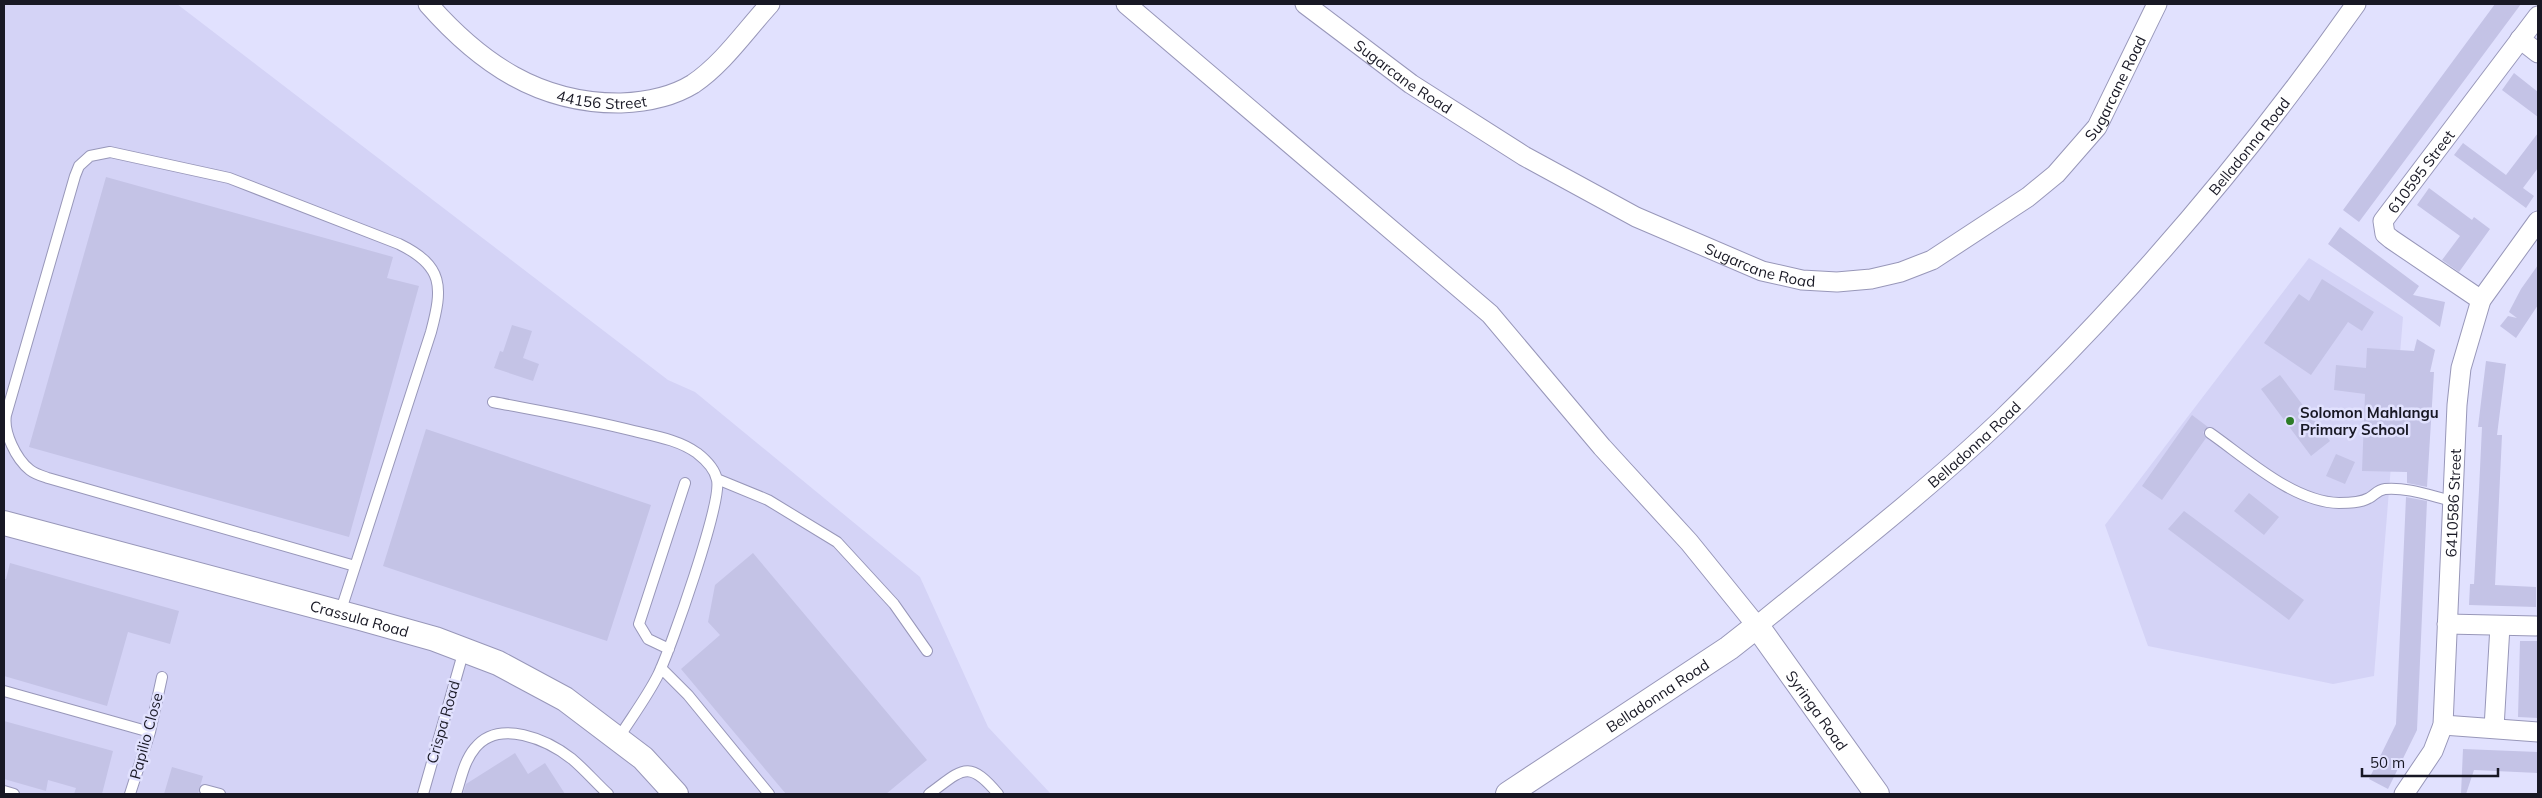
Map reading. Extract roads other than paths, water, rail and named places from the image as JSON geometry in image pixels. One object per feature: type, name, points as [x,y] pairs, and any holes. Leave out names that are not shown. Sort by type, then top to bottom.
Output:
[{"type":"street","name":"44156 Street","points":[[428,4],[482,56],[513,77],[538,89],[566,99],[600,103],[635,103],[664,97],[693,84],[715,65],[770,4]]},
{"type":"street","points":[[1126,4],[1490,314],[1621,470],[1689,542],[1757,626]]},
{"type":"street","name":"Sugarcane Road","points":[[1305,4],[1412,84],[1524,156],[1636,217],[1762,271],[1802,280],[1837,282],[1901,272],[1932,260],[2028,197],[2056,174],[2097,127],[2157,4]]},
{"type":"street","name":"Belladonna Road","points":[[1508,794],[1729,648],[1891,517],[1999,421],[2136,280],[2221,182],[2356,4]]},
{"type":"street","name":"610595 Street","points":[[2481,300],[2391,239],[2385,234],[2383,222],[2538,16]]},
{"type":"street","points":[[2520,39],[2538,53]]},
{"type":"street","name":"6410586 Street","points":[[2404,794],[2433,751],[2442,725],[2457,404],[2462,368],[2481,300],[2538,221]]},
{"type":"street","name":"Crassula Road","points":[[7,525],[340,612],[435,639],[498,663],[565,699],[643,758],[676,794]]},
{"type":"street","points":[[2447,624],[2536,626]]},
{"type":"street","name":"Syringa Road","points":[[1757,626],[1877,794]]},
{"type":"street","points":[[2494,728],[2500,626]]},
{"type":"street","points":[[2442,725],[2538,732]]},
{"type":"lane","points":[[340,612],[355,566],[438,303],[439,288],[436,276],[430,265],[418,254],[399,244],[229,178],[110,152],[90,156],[80,166],[75,176],[6,415],[7,434],[22,462],[29,469],[48,478],[355,566]]},
{"type":"lane","points":[[493,402],[586,419],[671,440],[698,453],[713,469],[717,479],[718,490],[712,515],[669,649],[661,668],[618,739]]},
{"type":"lane","points":[[2210,434],[2283,484],[2310,498],[2337,503],[2354,502],[2368,498],[2379,490],[2401,489],[2452,501]]},
{"type":"lane","points":[[717,479],[768,500],[837,542],[894,604],[927,651]]},
{"type":"lane","points":[[669,649],[648,639],[639,624],[685,483]]},
{"type":"lane","name":"Crispa Road","points":[[423,794],[464,650]]},
{"type":"lane","points":[[661,668],[688,695],[770,794]]},
{"type":"lane","name":"Papilio Close","points":[[130,794],[150,732],[162,677]]},
{"type":"lane","points":[[4,691],[150,732]]},
{"type":"lane","points":[[456,794],[468,757],[476,746],[496,734],[521,734],[543,743],[571,759],[608,794]]},
{"type":"lane","points":[[929,794],[958,773],[965,771],[972,771],[983,776],[998,794]]},
{"type":"lane","points":[[205,790],[220,794]]},
{"type":"lane","points":[[4,791],[14,794]]},
{"type":"place","name":"Solomon Mahlangu Primary School","points":[[2290,421]]}]
